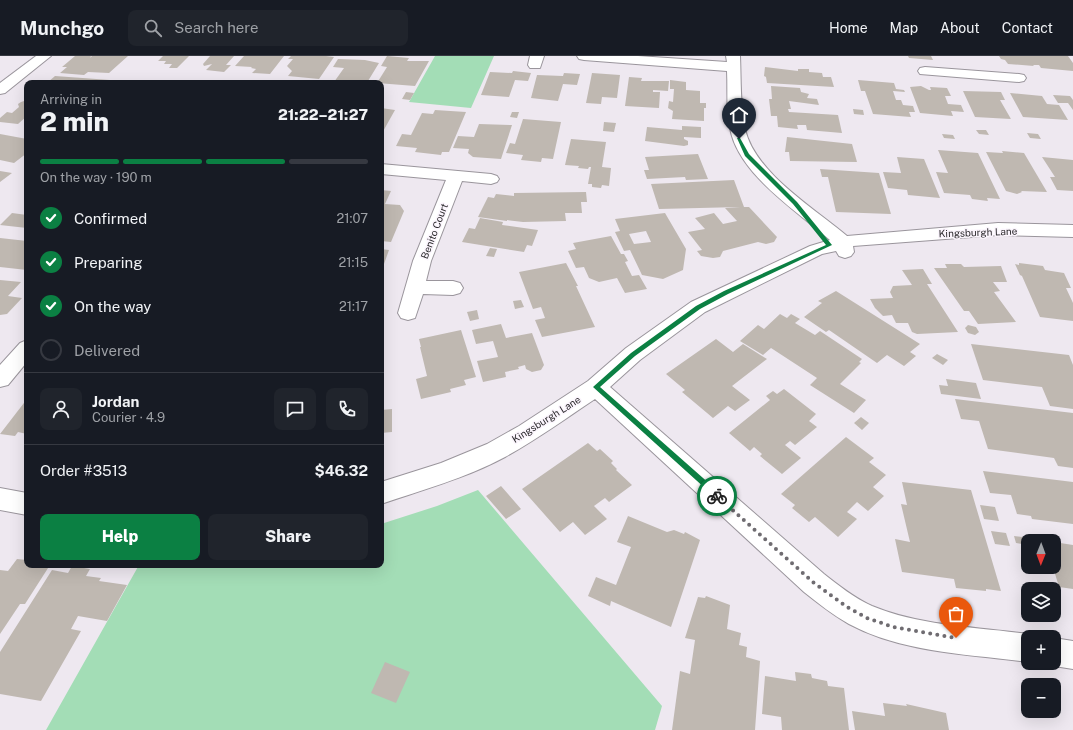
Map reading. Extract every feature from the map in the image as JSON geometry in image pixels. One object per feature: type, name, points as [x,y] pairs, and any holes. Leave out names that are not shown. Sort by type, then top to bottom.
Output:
[{"type":"street","points":[[0,90],[44,56]]},
{"type":"street","points":[[584,56],[733,62],[739,139],[747,155],[839,247]]},
{"type":"street","points":[[967,62],[974,74]]},
{"type":"street","points":[[925,71],[1018,78]]},
{"type":"street","points":[[384,169],[491,179]]},
{"type":"street","name":"Benito Court","points":[[408,313],[422,261],[456,176]]},
{"type":"street","name":"Kingsburgh Lane","points":[[1026,230],[1073,235]]},
{"type":"street","name":"Kingsburgh Lane","points":[[384,492],[446,472],[495,451],[557,414],[596,387],[633,354],[698,307],[756,278],[809,268],[839,247],[890,246],[930,234],[962,231],[1073,231]]},
{"type":"street","points":[[415,287],[454,288]]},
{"type":"street","points":[[0,379],[24,351]]},
{"type":"street","points":[[596,387],[814,583],[847,607],[867,618],[893,627],[1021,647]]},
{"type":"street","points":[[0,499],[24,504]]},
{"type":"street","points":[[0,508],[24,505]]},
{"type":"street","points":[[1061,653],[1073,655]]},
{"type":"green space","points":[[435,56],[494,56],[471,108],[409,102]]},
{"type":"green space","points":[[478,490],[662,706],[655,730],[46,730],[137,568],[384,568],[384,523],[437,506]]},
{"type":"building","points":[[75,56],[91,56],[90,58],[92,56],[128,56],[109,73],[88,72],[84,75],[60,73],[67,67],[62,67]]},
{"type":"building","points":[[163,56],[189,56],[177,68],[169,68],[172,64],[164,64],[166,61],[158,61]]},
{"type":"building","points":[[210,56],[234,56],[226,65],[231,65],[224,72],[206,70],[212,64],[204,66],[203,64]]},
{"type":"building","points":[[244,56],[284,56],[270,74],[252,73],[256,69],[251,68],[252,67],[235,66]]},
{"type":"building","points":[[291,56],[334,57],[319,79],[288,76],[292,71],[287,66],[293,59],[288,59]]},
{"type":"building","points":[[387,56],[409,58],[407,61],[429,61],[415,86],[384,84],[384,80],[379,80],[387,67],[381,66]]},
{"type":"building","points":[[908,56],[931,56],[933,60],[909,58]]},
{"type":"building","points":[[999,56],[1068,56],[1073,63],[1073,71],[1041,68],[1039,65],[1008,64]]},
{"type":"building","points":[[338,59],[365,60],[379,63],[369,80],[335,80],[344,68],[333,67]]},
{"type":"building","points":[[765,67],[798,71],[798,69],[809,69],[809,72],[822,73],[823,77],[831,77],[834,87],[767,83],[766,77],[764,76]]},
{"type":"building","points":[[513,71],[531,73],[528,81],[515,80],[509,97],[481,95],[490,72],[512,73]]},
{"type":"building","points":[[564,73],[580,74],[577,85],[563,84],[558,101],[531,98],[537,75],[563,76]]},
{"type":"building","points":[[592,73],[620,75],[617,98],[602,97],[601,104],[586,103]]},
{"type":"building","points":[[55,76],[110,80],[50,80]]},
{"type":"building","points":[[629,77],[642,78],[641,81],[669,81],[668,91],[653,90],[653,92],[660,92],[659,108],[625,106]]},
{"type":"building","points":[[670,80],[686,82],[686,90],[700,91],[700,103],[706,103],[706,108],[704,108],[704,121],[672,119],[673,111],[668,108],[669,101],[673,102],[674,89],[670,89]]},
{"type":"building","points":[[858,80],[894,83],[896,89],[904,90],[905,92],[893,91],[896,100],[901,100],[903,105],[913,106],[915,112],[909,112],[911,117],[873,114],[865,91],[861,91]]},
{"type":"building","points":[[771,86],[800,88],[801,92],[809,94],[807,98],[817,99],[819,105],[789,101],[791,109],[788,109],[789,112],[838,115],[842,133],[807,130],[806,125],[797,125],[798,129],[778,127],[777,116],[771,116],[769,99],[772,99]]},
{"type":"building","points":[[921,86],[929,90],[931,90],[930,87],[947,88],[951,96],[945,96],[948,104],[961,105],[964,112],[951,111],[953,116],[920,113],[910,87]]},
{"type":"building","points":[[963,91],[1001,92],[1005,100],[1000,100],[1011,119],[975,117]]},
{"type":"building","points":[[406,92],[414,93],[410,100],[402,99]]},
{"type":"building","points":[[1010,93],[1042,96],[1047,104],[1059,105],[1068,120],[1023,117]]},
{"type":"building","points":[[1053,95],[1070,96],[1073,100],[1073,110],[1068,103],[1058,103]]},
{"type":"building","points":[[24,101],[24,119],[18,124],[0,122],[0,118],[7,112],[12,113],[19,107],[18,104]]},
{"type":"building","points":[[384,108],[395,110],[384,130]]},
{"type":"building","points":[[853,109],[863,110],[864,115],[854,114]]},
{"type":"building","points":[[435,110],[466,112],[449,152],[442,152],[441,155],[415,152],[417,148],[396,146],[402,134],[411,135],[422,113],[433,114]]},
{"type":"building","points":[[512,112],[519,112],[517,118],[510,117]]},
{"type":"building","points":[[523,119],[561,122],[553,159],[542,158],[541,162],[521,160],[523,155],[506,153],[510,143],[515,144]]},
{"type":"building","points":[[604,122],[616,123],[614,132],[603,131]]},
{"type":"building","points":[[479,124],[512,125],[501,159],[473,157],[468,153],[469,149],[453,148],[458,136],[474,137]]},
{"type":"building","points":[[682,126],[701,127],[701,138],[684,137],[684,139],[688,141],[688,145],[684,146],[645,141],[647,127],[682,130]]},
{"type":"building","points":[[976,130],[986,130],[989,135],[979,134]]},
{"type":"building","points":[[1027,133],[1038,134],[1041,139],[1030,138]]},
{"type":"building","points":[[0,134],[24,138],[24,155],[14,163],[0,160]]},
{"type":"building","points":[[942,134],[953,135],[955,139],[944,138]]},
{"type":"building","points":[[787,137],[852,144],[857,162],[790,161],[789,152],[785,152]]},
{"type":"building","points":[[571,139],[606,142],[602,167],[611,168],[609,186],[602,185],[601,188],[592,187],[592,184],[588,184],[591,167],[588,169],[578,168],[579,166],[565,165]]},
{"type":"building","points":[[938,150],[978,153],[1000,199],[987,198],[988,201],[972,199],[970,195],[944,193],[936,172],[948,173]]},
{"type":"building","points":[[1002,151],[1024,153],[1047,192],[1021,191],[1022,192],[1017,194],[1006,191],[986,152],[1003,153]]},
{"type":"building","points":[[698,154],[708,179],[686,180],[685,177],[647,179],[644,170],[649,170],[645,157]]},
{"type":"building","points":[[897,157],[924,159],[940,198],[908,195],[907,190],[888,188],[883,172],[901,173]]},
{"type":"building","points":[[1042,157],[1073,160],[1073,191],[1057,190],[1050,177],[1055,177]]},
{"type":"building","points":[[820,169],[879,173],[891,214],[836,212],[828,177],[822,177]]},
{"type":"building","points":[[0,171],[12,173],[0,182]]},
{"type":"building","points":[[734,180],[744,207],[749,207],[777,237],[774,242],[766,244],[758,242],[723,251],[720,257],[713,258],[701,256],[697,251],[702,250],[688,232],[705,229],[695,218],[714,213],[723,224],[737,221],[725,208],[740,207],[659,209],[651,184]]},
{"type":"building","points":[[384,190],[391,191],[385,204],[400,205],[404,211],[391,242],[384,241]]},
{"type":"building","points":[[586,192],[587,202],[581,202],[582,213],[565,213],[566,221],[523,222],[478,217],[488,197],[494,198],[496,194],[514,196],[514,193]]},
{"type":"building","points":[[12,213],[24,215],[24,228],[0,225]]},
{"type":"building","points":[[665,213],[686,249],[683,270],[663,279],[642,275],[630,250],[624,251],[615,232],[620,231],[615,219]],"holes":[[[646,231],[651,242],[634,244],[629,234]]]},
{"type":"building","points":[[480,218],[503,222],[502,225],[538,230],[532,246],[527,245],[524,252],[462,242],[469,228],[475,229]]},
{"type":"building","points":[[611,236],[621,254],[624,254],[628,261],[625,262],[632,276],[639,275],[647,289],[625,293],[617,278],[599,282],[589,278],[584,267],[576,268],[568,251],[576,249],[573,243]]},
{"type":"building","points":[[0,238],[24,241],[24,270],[0,267]]},
{"type":"building","points":[[490,248],[497,249],[494,257],[486,256]]},
{"type":"building","points":[[384,249],[389,250],[384,264]]},
{"type":"building","points":[[566,263],[578,286],[576,286],[595,327],[542,337],[535,320],[545,318],[541,307],[533,309],[519,272]]},
{"type":"building","points":[[1019,263],[1043,266],[1045,270],[1064,273],[1071,288],[1066,288],[1073,303],[1073,321],[1040,317],[1022,276],[1020,275],[1015,264],[1019,265]]},
{"type":"building","points":[[945,264],[961,264],[964,267],[1001,266],[1007,282],[993,282],[1000,291],[994,292],[1016,322],[978,324],[969,311],[964,311],[934,268],[947,268]]},
{"type":"building","points":[[923,269],[932,284],[927,284],[958,332],[917,334],[912,332],[908,323],[896,323],[892,315],[883,316],[875,308],[870,299],[893,298],[890,292],[893,286],[912,285],[902,270]]},
{"type":"building","points":[[0,280],[21,282],[8,296],[22,298],[7,314],[0,315]]},
{"type":"building","points":[[836,291],[920,344],[910,352],[916,356],[904,366],[887,355],[877,363],[829,330],[826,332],[804,317],[822,303],[818,301]]},
{"type":"building","points":[[521,300],[524,307],[515,309],[513,301]]},
{"type":"building","points":[[477,310],[479,319],[470,321],[467,312]]},
{"type":"building","points":[[780,314],[787,318],[791,314],[800,319],[795,323],[815,335],[820,331],[862,359],[859,362],[861,363],[840,384],[866,400],[854,413],[810,385],[817,378],[771,348],[763,355],[740,341],[758,325],[764,329]]},
{"type":"building","points":[[501,324],[506,338],[532,333],[544,365],[541,370],[532,372],[526,369],[525,365],[518,367],[519,369],[505,372],[506,377],[483,382],[477,361],[498,357],[493,341],[476,344],[472,330]]},
{"type":"building","points":[[968,325],[976,327],[979,332],[975,335],[968,333],[965,328]]},
{"type":"building","points":[[461,330],[476,377],[464,380],[466,385],[450,389],[451,392],[421,399],[416,379],[427,376],[419,339]]},
{"type":"building","points":[[716,339],[733,352],[743,344],[767,359],[732,386],[750,400],[735,411],[728,406],[713,418],[682,392],[685,390],[666,374]]},
{"type":"building","points":[[971,344],[1069,355],[1073,365],[1073,409],[1050,406],[1042,387],[983,380]]},
{"type":"building","points":[[937,354],[948,360],[943,365],[932,358]]},
{"type":"building","points":[[946,379],[976,383],[981,399],[941,394],[939,385],[948,386]]},
{"type":"building","points":[[784,389],[816,414],[809,421],[817,427],[795,445],[790,441],[785,445],[801,458],[782,474],[760,456],[762,454],[754,447],[750,451],[729,433],[770,400],[766,396],[773,391],[777,394]]},
{"type":"building","points":[[955,399],[1073,413],[1073,468],[1058,466],[1054,458],[988,449],[979,421],[961,419]]},
{"type":"building","points":[[24,403],[24,433],[18,432],[15,436],[0,434]]},
{"type":"building","points":[[392,409],[392,432],[384,433],[384,410]]},
{"type":"building","points":[[861,417],[869,423],[862,430],[854,423]]},
{"type":"building","points":[[846,437],[874,458],[869,462],[886,475],[873,487],[884,496],[868,511],[857,502],[847,512],[857,519],[838,537],[815,517],[809,522],[792,508],[795,505],[781,494]]},
{"type":"building","points":[[588,443],[597,451],[600,449],[613,461],[611,463],[617,469],[616,470],[632,485],[609,502],[605,498],[594,506],[607,519],[585,535],[573,522],[560,532],[522,489]]},
{"type":"building","points":[[983,471],[1073,482],[1073,524],[1032,519],[1031,516],[1017,514],[1011,495],[990,493]]},
{"type":"building","points":[[902,482],[971,490],[1001,591],[956,588],[954,579],[902,572],[895,539],[910,542],[901,504],[907,505]]},
{"type":"building","points":[[501,486],[521,509],[506,519],[486,496]]},
{"type":"building","points":[[980,505],[995,507],[999,521],[984,519]]},
{"type":"building","points":[[628,516],[667,532],[674,530],[684,534],[685,532],[700,540],[671,627],[611,601],[610,606],[588,596],[596,577],[616,585],[631,547],[617,542]]},
{"type":"building","points":[[991,531],[1006,533],[1010,546],[995,544]]},
{"type":"building","points":[[1014,536],[1021,537],[1021,544],[1016,543]]},
{"type":"building","points":[[1061,543],[1073,545],[1073,589],[1061,587],[1061,582],[1058,582],[1055,574],[1061,574]]},
{"type":"building","points":[[17,559],[24,560],[24,568],[48,568],[25,604],[20,604],[0,634],[0,570],[8,571]]},
{"type":"building","points":[[71,568],[90,569],[86,576],[101,578],[99,581],[127,585],[107,621],[78,616],[71,629],[81,631],[41,701],[0,694],[0,652],[52,570],[68,573]]},
{"type":"building","points":[[706,596],[730,605],[727,629],[741,633],[739,645],[747,647],[746,657],[760,661],[755,730],[672,730],[680,671],[690,674],[695,640],[685,638],[698,597],[705,598]]},
{"type":"building","points":[[385,662],[410,672],[396,703],[371,693]]},
{"type":"building","points":[[795,672],[811,674],[812,678],[827,681],[828,686],[844,688],[849,730],[782,730],[781,717],[762,714],[765,676],[796,681]]},
{"type":"building","points":[[883,703],[907,706],[906,704],[946,713],[949,730],[855,730],[852,711],[885,716]]},
{"type":"way so far","points":[[717,496],[814,583],[847,607],[867,618],[893,627],[956,638]]},
{"type":"route","points":[[717,496],[596,387],[633,354],[698,307],[768,272],[829,245],[795,203],[747,155],[739,139]]}]
